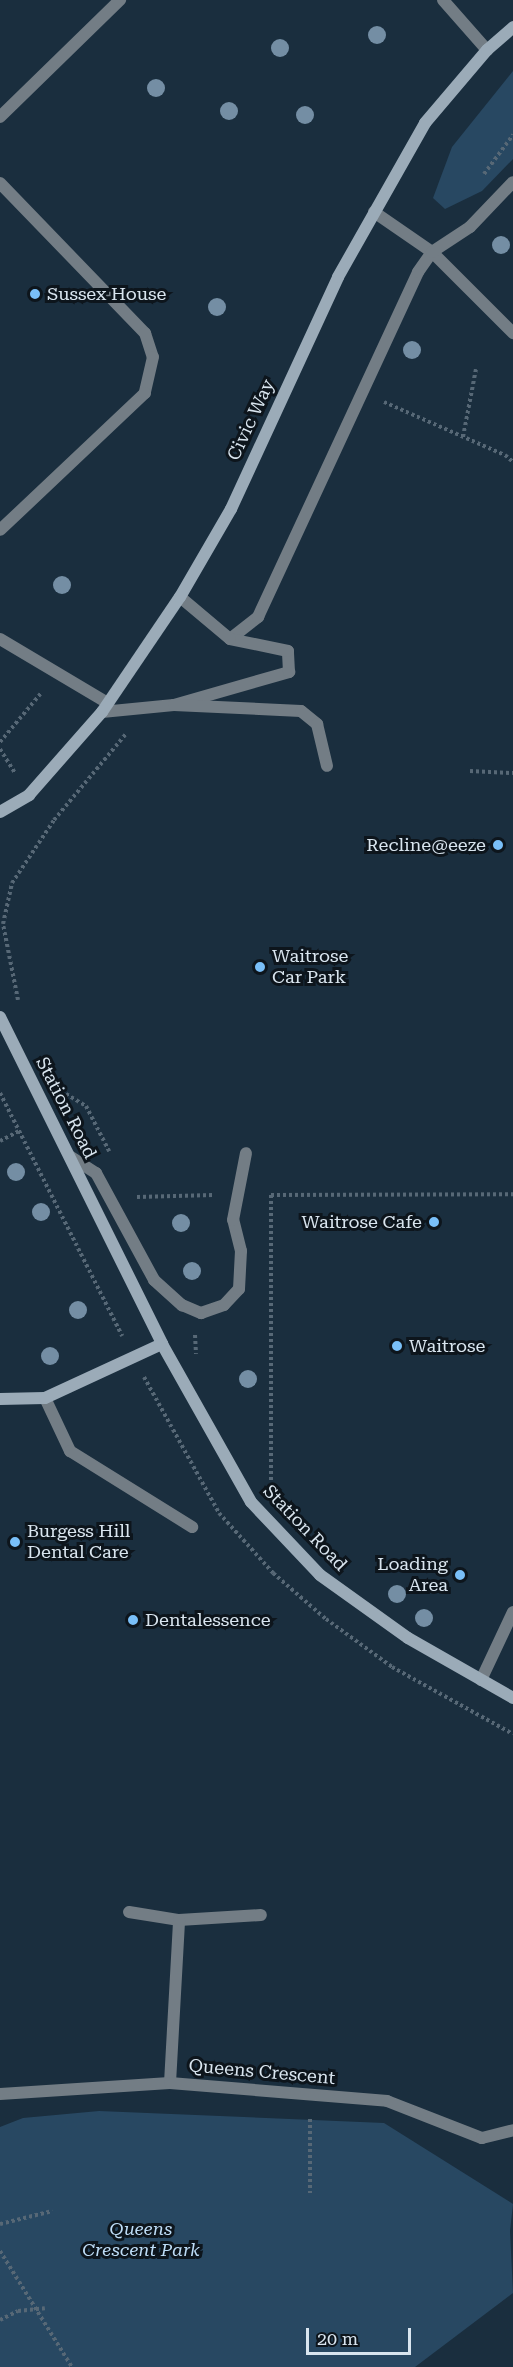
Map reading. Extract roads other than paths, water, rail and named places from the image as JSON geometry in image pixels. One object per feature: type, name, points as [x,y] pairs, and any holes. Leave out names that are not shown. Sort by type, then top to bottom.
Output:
[{"type":"street","points":[[0,117],[120,0]]},
{"type":"street","points":[[443,0],[487,50]]},
{"type":"street","name":"Civic Way","points":[[0,812],[29,795],[105,707],[180,597],[231,509],[299,358],[374,212],[425,123],[487,50],[513,27]]},
{"type":"street","points":[[230,639],[258,617],[364,393],[418,272],[432,252],[470,227],[513,182]]},
{"type":"street","points":[[0,183],[145,333],[153,357],[145,393],[0,530]]},
{"type":"street","points":[[374,212],[432,252],[513,333]]},
{"type":"street","points":[[174,705],[289,672],[288,651],[230,639],[180,597]]},
{"type":"street","points":[[0,639],[59,672],[105,707],[148,708],[174,705],[301,711],[317,724],[327,766]]},
{"type":"street","name":"Station Road","points":[[0,1017],[162,1344],[251,1502],[320,1575],[408,1638],[513,1698]]},
{"type":"street","points":[[71,1157],[96,1173],[154,1280],[182,1305],[201,1312],[224,1305],[239,1289],[241,1251],[233,1220],[246,1153]]},
{"type":"street","points":[[0,1400],[45,1398],[162,1344]]},
{"type":"street","points":[[45,1398],[70,1451],[192,1527]]},
{"type":"street","points":[[481,1680],[513,1612]]},
{"type":"street","points":[[129,1912],[179,1920],[261,1915]]},
{"type":"street","points":[[170,2083],[179,1920]]},
{"type":"street","name":"Queens Crescent","points":[[0,2094],[170,2083],[387,2101],[482,2138],[512,2133]]},
{"type":"place","name":"Sussex House","points":[[35,294]]},
{"type":"place","name":"Recline@eeze","points":[[498,845]]},
{"type":"place","name":"Waitrose Car Park","points":[[260,967]]},
{"type":"place","name":"Waitrose Cafe","points":[[434,1222]]},
{"type":"place","name":"Waitrose","points":[[397,1346]]},
{"type":"place","name":"Burgess Hill Dental Care","points":[[15,1542]]},
{"type":"place","name":"Loading Area","points":[[460,1575]]},
{"type":"place","name":"Dentalessence","points":[[133,1620]]},
{"type":"park label","name":"Queens Crescent Park","points":[[141,2240]]}]
